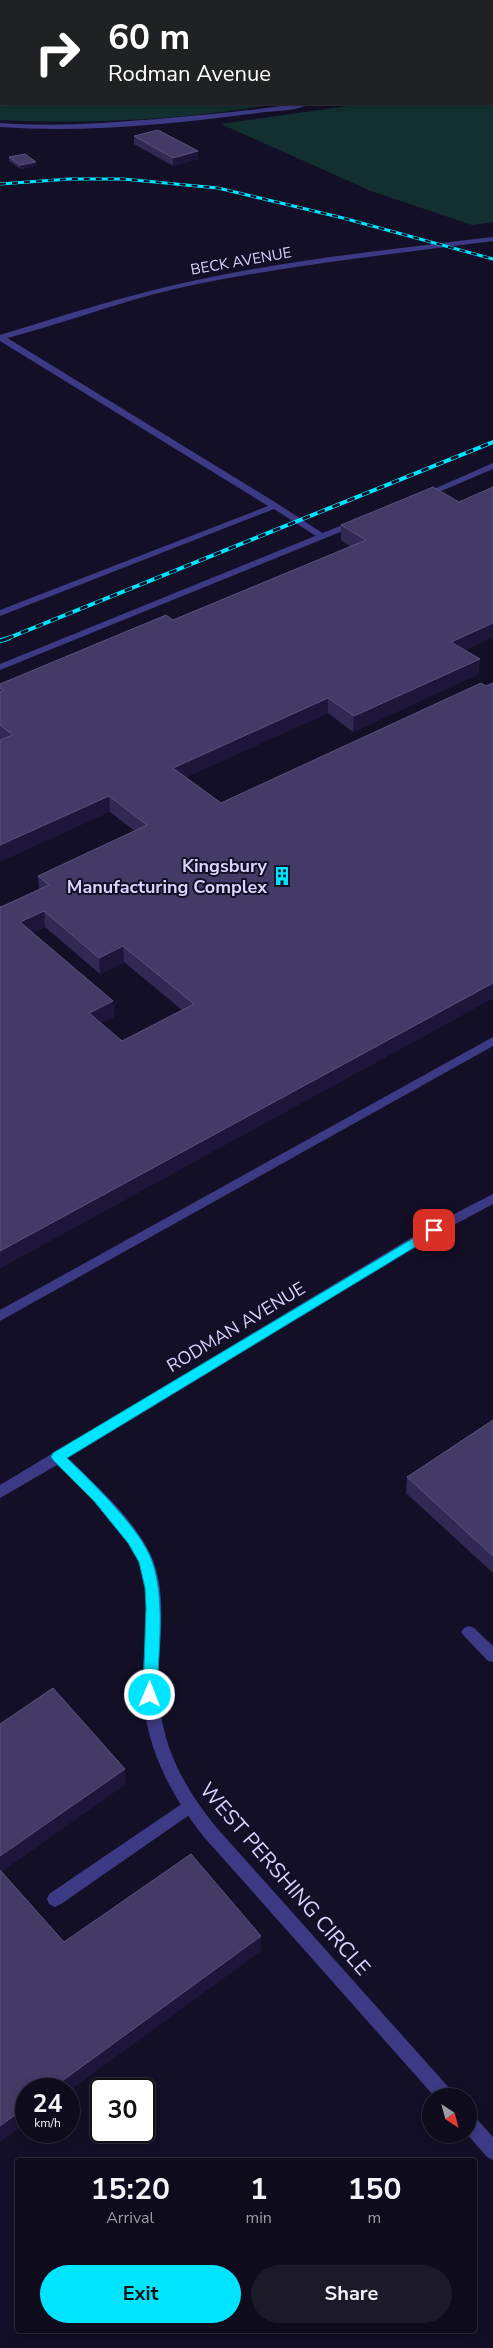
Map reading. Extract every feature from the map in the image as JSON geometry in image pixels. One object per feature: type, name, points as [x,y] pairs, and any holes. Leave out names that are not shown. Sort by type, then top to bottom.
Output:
[{"type":"street","points":[[0,125],[43,128],[94,127],[211,117],[299,105]]},
{"type":"street","name":"BECK AVENUE","points":[[0,338],[82,311],[197,282],[290,266],[493,239]]},
{"type":"street","points":[[0,338],[322,536]]},
{"type":"street","points":[[410,500],[493,466]]},
{"type":"street","points":[[0,613],[274,506]]},
{"type":"street","points":[[0,667],[364,519]]},
{"type":"street","points":[[0,1316],[493,1041]]},
{"type":"street","name":"RODMAN AVENUE","points":[[0,1492],[434,1230],[493,1198]]},
{"type":"street","name":"WEST PERSHING CIRCLE","points":[[58,1457],[98,1497],[132,1539],[146,1561],[152,1588],[153,1608],[150,1706],[157,1738],[169,1774],[189,1806],[438,2088]]},
{"type":"street","points":[[469,1632],[493,1656]]},
{"type":"street","points":[[55,1899],[189,1806]]},
{"type":"street","points":[[478,2134],[493,2151]]},
{"type":"green space","points":[[0,105],[270,105],[208,114],[138,120],[69,122],[0,120]]},
{"type":"green space","points":[[354,105],[493,105],[493,222],[472,225],[371,191],[221,124]]},
{"type":"building","points":[[158,130],[198,151],[173,158],[134,136]]},
{"type":"building","points":[[25,154],[36,162],[20,165],[9,157]]},
{"type":"building","name":"Kingsbury Manufacturing Complex","points":[[433,487],[459,502],[493,487],[493,623],[451,642],[480,659],[354,716],[328,698],[173,768],[221,803],[481,683],[486,686],[493,683],[493,983],[0,1251],[0,906],[49,885],[38,876],[147,825],[109,796],[0,845],[0,740],[13,735],[0,725],[0,692],[4,690],[0,688],[0,684],[166,615],[173,620],[366,540],[341,525]],"holes":[[[44,911],[99,958],[123,946],[194,1004],[122,1041],[89,1013],[113,1001],[20,922]]]},
{"type":"building","points":[[493,1420],[493,1556],[407,1477]]},
{"type":"building","points":[[53,1688],[125,1769],[0,1856],[0,1724]]},
{"type":"building","points":[[191,1854],[261,1936],[66,2078],[15,2078],[15,2115],[0,2126],[0,1870],[64,1942]]},
{"type":"railway","points":[[0,184],[70,179],[123,179],[218,188],[343,218],[493,259]]},
{"type":"railway","points":[[6,639],[493,442]]},
{"type":"railway","points":[[0,641],[6,639]]},
{"type":"place","name":"Kingsbury Manufacturing Complex","points":[[282,876]]},
{"type":"route","points":[[150,1695],[153,1608],[152,1588],[146,1561],[132,1539],[98,1497],[58,1457],[434,1230]]}]
